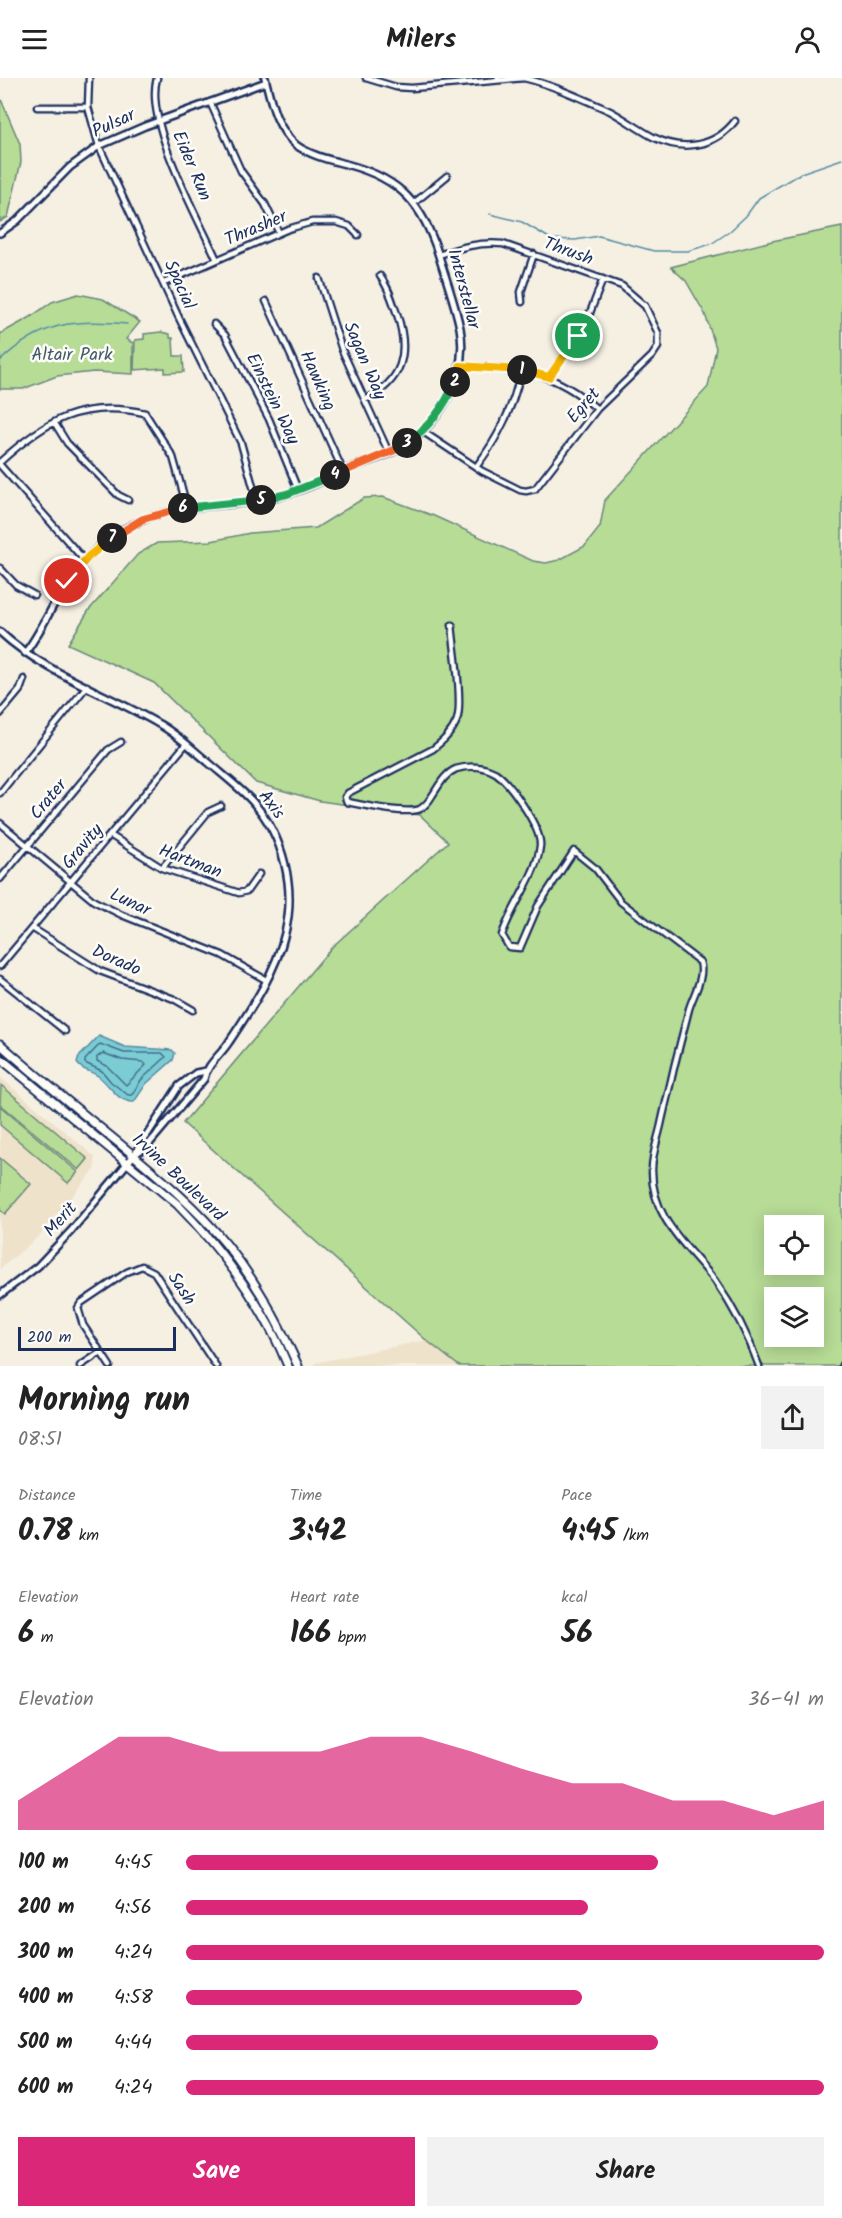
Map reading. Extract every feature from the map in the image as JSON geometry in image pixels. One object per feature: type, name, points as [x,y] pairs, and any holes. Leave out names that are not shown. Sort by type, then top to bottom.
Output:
[{"type":"main road","name":"Irvine Boulevard","points":[[0,1044],[182,1197],[234,1253],[268,1305],[298,1366]]},
{"type":"main road","name":"Irvine Boulevard","points":[[0,1058],[177,1204],[214,1244],[259,1308],[288,1366]]},
{"type":"street","name":"Spacial","points":[[88,78],[88,107],[99,146],[241,443],[257,501]]},
{"type":"street","name":"Eider Run","points":[[157,78],[154,102],[158,121],[172,161],[217,260]]},
{"type":"street","points":[[366,78],[396,87],[524,78],[537,81],[609,111],[655,138],[693,146],[725,134],[735,121]]},
{"type":"street","name":"Pulsar","points":[[0,233],[18,221],[70,167],[99,146],[265,80]]},
{"type":"street","name":"Interstellar","points":[[25,652],[67,581],[102,545],[130,526],[156,515],[187,507],[257,501],[298,490],[389,453],[422,431],[449,396],[460,366],[460,329],[431,231],[405,193],[378,174],[323,158],[297,145],[288,137],[274,114],[265,80]]},
{"type":"street","points":[[210,102],[241,171],[266,204],[279,233]]},
{"type":"street","points":[[37,107],[88,107]]},
{"type":"street","points":[[414,203],[447,176]]},
{"type":"street","name":"Thrasher","points":[[164,283],[279,233],[312,222],[324,221],[349,226],[358,235]]},
{"type":"street","name":"Thrush","points":[[439,255],[466,245],[503,244],[622,286],[645,306],[659,340]]},
{"type":"street","points":[[522,302],[521,292],[534,254]]},
{"type":"street","points":[[365,400],[387,386],[396,375],[404,349],[403,335],[388,287],[380,276]]},
{"type":"street","name":"Sagan Way","points":[[319,278],[342,350],[389,453]]},
{"type":"street","points":[[549,377],[588,318],[603,279]]},
{"type":"street","name":"Hawking","points":[[266,301],[343,471]]},
{"type":"street","name":"Einstein Way","points":[[214,324],[225,335],[269,419],[298,490]]},
{"type":"street","name":"Egret","points":[[476,467],[520,490],[530,490],[540,484],[597,408],[652,356],[659,340]]},
{"type":"street","points":[[460,366],[521,370],[549,377],[575,391],[597,408]]},
{"type":"street","points":[[422,431],[476,467],[491,448],[509,413],[521,370]]},
{"type":"street","points":[[85,561],[0,464],[39,429],[90,411],[127,409],[145,413],[173,457],[187,507]]},
{"type":"street","points":[[54,422],[67,443],[118,495],[128,500]]},
{"type":"street","points":[[0,568],[16,585],[34,594]]},
{"type":"street","points":[[452,625],[459,708],[456,724],[445,740],[433,749],[348,793],[345,797],[347,801],[360,804],[412,812],[425,806],[442,779],[457,769],[470,766],[483,767],[503,779],[536,826],[540,840],[535,862],[502,935],[509,947],[520,948],[538,906],[574,851],[595,868],[621,902],[700,962],[702,973],[689,1007],[652,1169],[656,1200],[668,1224],[693,1258],[714,1280],[735,1311],[759,1366]]},
{"type":"street","name":"Axis","points":[[0,632],[25,652],[159,724],[186,744],[252,801],[268,823],[281,850],[287,876],[288,918],[280,950],[266,980],[228,1044],[206,1071],[204,1079],[148,1145],[134,1155]]},
{"type":"street","points":[[0,714],[20,690],[24,679]]},
{"type":"street","points":[[0,793],[87,686]]},
{"type":"street","name":"Crater","points":[[0,879],[108,750],[121,742]]},
{"type":"street","name":"Gravity","points":[[0,966],[186,744]]},
{"type":"street","points":[[162,868],[208,812],[220,806]]},
{"type":"street","name":"Lunar","points":[[0,823],[94,901],[122,915],[222,955],[266,980]]},
{"type":"street","name":"Hartman","points":[[110,835],[162,868],[239,893],[247,891],[259,874]]},
{"type":"street","name":"Dorado","points":[[32,928],[100,971],[174,999],[193,1010]]},
{"type":"street","points":[[0,979],[65,1031]]},
{"type":"street","name":"Axis","points":[[134,1155],[174,1093],[186,1080],[198,1072],[206,1071]]},
{"type":"street","points":[[174,1093],[184,1102]]},
{"type":"street","name":"Merit","points":[[0,1295],[18,1283],[55,1249],[134,1155]]},
{"type":"street","name":"Sash","points":[[101,1352],[78,1316],[78,1308],[81,1303],[127,1272],[142,1266],[154,1272],[216,1366]]},
{"type":"street","points":[[80,1366],[101,1352],[110,1366]]},
{"type":"shaded area","points":[[0,1077],[95,1157],[95,1169],[39,1236],[0,1269]]},
{"type":"shaded area","points":[[426,1340],[459,1366],[316,1366],[314,1363]]},
{"type":"green space","points":[[0,97],[20,144],[21,162],[8,217],[0,222]]},
{"type":"green space","points":[[842,227],[842,1366],[459,1366],[426,1340],[183,1123],[332,947],[448,842],[420,815],[320,801],[256,783],[154,683],[68,644],[89,610],[138,554],[157,543],[211,541],[250,533],[316,528],[364,498],[383,497],[434,516],[533,561],[546,563],[559,560],[585,546],[600,527],[605,500],[708,387],[716,348],[705,314],[686,281],[671,267],[772,241]]},
{"type":"green space","name":"Altair Park","points":[[78,294],[103,299],[140,322],[126,339],[133,343],[133,374],[94,372],[57,376],[23,389],[0,389],[0,334],[52,302]]},
{"type":"green space","points":[[161,332],[170,334],[170,338],[173,338],[174,356],[183,356],[184,372],[165,373],[165,368],[134,370],[135,340],[144,339],[144,334]]},
{"type":"green space","points":[[1,1085],[88,1159],[79,1170],[0,1104]]},
{"type":"green space","points":[[0,1106],[78,1172],[68,1183],[0,1125]]},
{"type":"green space","points":[[0,1158],[31,1184],[5,1214],[0,1210]]},
{"type":"water","points":[[99,1036],[125,1047],[172,1050],[175,1053],[173,1060],[146,1084],[134,1102],[128,1101],[118,1096],[98,1076],[77,1063],[79,1057]]},
{"type":"waterway","points":[[490,214],[522,222],[551,239],[575,240],[599,236],[654,251],[688,251],[711,244],[729,232],[746,216],[759,198],[801,173],[842,159]]},
{"type":"waterway","points":[[0,361],[30,338],[59,326],[91,322],[127,324]]},
{"type":"route","points":[[67,581],[102,545],[143,519],[187,507],[271,499],[397,449],[418,435],[439,412],[449,396],[460,366],[510,368],[549,377],[578,336]]}]
